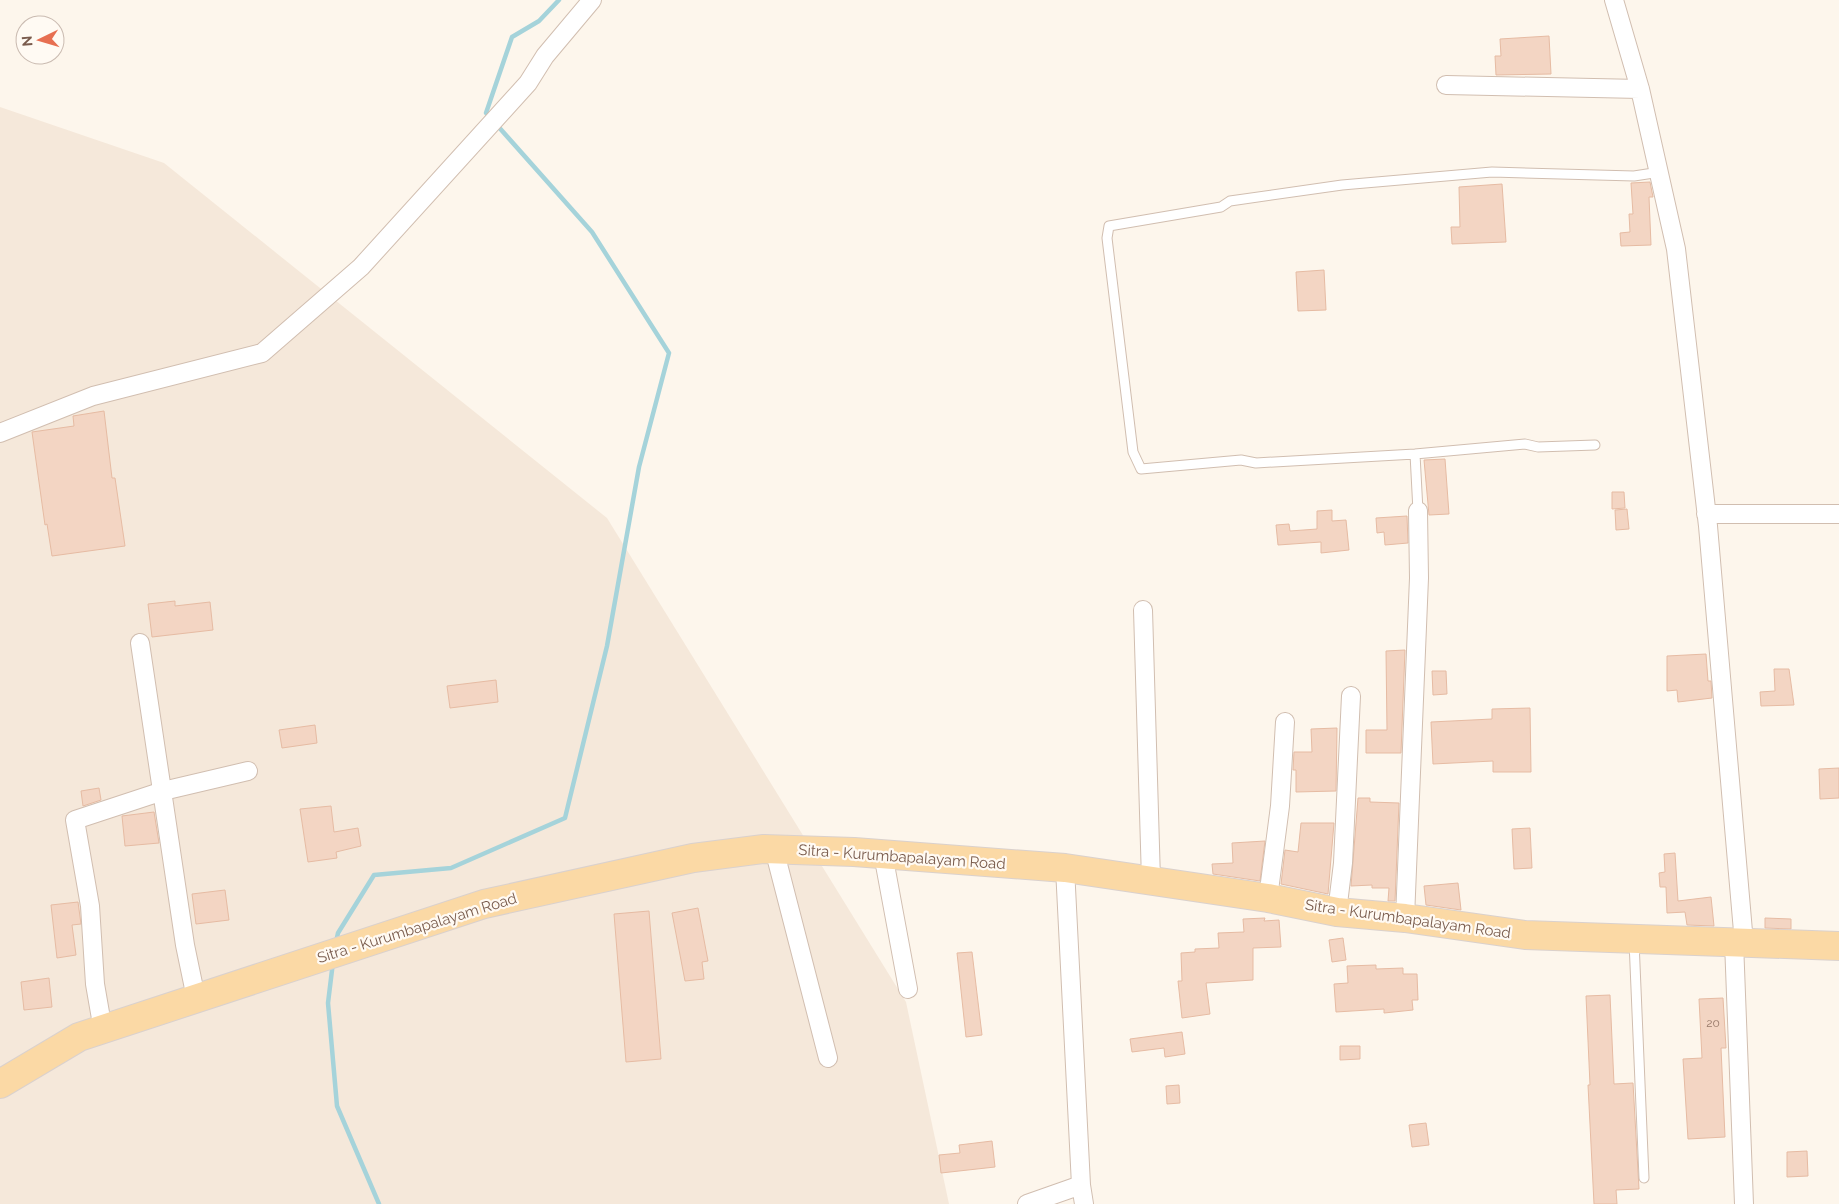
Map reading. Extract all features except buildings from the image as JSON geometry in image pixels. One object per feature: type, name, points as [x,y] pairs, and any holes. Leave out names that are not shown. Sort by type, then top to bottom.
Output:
[{"type":"main road","name":"Sitra - Kurumbapalayam Road","points":[[0,1084],[79,1037],[484,904],[693,858],[774,849],[883,854],[1065,868],[1268,898],[1337,912],[1406,918],[1525,935],[1839,946]]},
{"type":"street","points":[[0,433],[93,396],[262,353],[361,267],[443,179],[528,82],[545,56],[592,0]]},
{"type":"street","points":[[1614,0],[1640,89],[1676,249],[1706,514],[1739,942],[1744,1204]]},
{"type":"street","points":[[1446,85],[1640,89]]},
{"type":"street","points":[[1406,918],[1419,578],[1418,511]]},
{"type":"street","points":[[1706,514],[1839,514]]},
{"type":"street","points":[[1143,610],[1151,880]]},
{"type":"street","points":[[140,643],[186,945],[196,998]]},
{"type":"street","points":[[1337,912],[1343,863],[1351,696]]},
{"type":"street","points":[[1268,898],[1280,806],[1285,722]]},
{"type":"street","points":[[103,1030],[95,984],[90,906],[75,820],[163,791],[248,771]]},
{"type":"street","points":[[774,849],[828,1058]]},
{"type":"street","points":[[883,854],[908,989]]},
{"type":"street","points":[[1065,868],[1081,1185],[1084,1204]]},
{"type":"street","points":[[1026,1204],[1081,1185]]},
{"type":"lane","points":[[1595,445],[1538,447],[1525,444],[1415,454],[1256,463],[1241,460],[1141,469],[1133,452],[1107,238],[1109,226],[1222,207],[1230,201],[1342,185],[1492,172],[1634,176],[1660,172]]},
{"type":"lane","points":[[1415,454],[1418,511]]},
{"type":"lane","points":[[1634,939],[1644,1178]]},
{"type":"shaded area","points":[[0,107],[164,163],[607,518],[906,1002],[949,1204],[0,1204]]},
{"type":"waterway","points":[[491,118],[486,113],[512,37],[539,21],[559,0]]},
{"type":"waterway","points":[[336,942],[338,933],[374,875],[451,868],[565,818],[607,646],[639,467],[669,353],[592,232],[496,124]]},
{"type":"waterway","points":[[333,962],[328,1003],[337,1106],[379,1204]]}]
